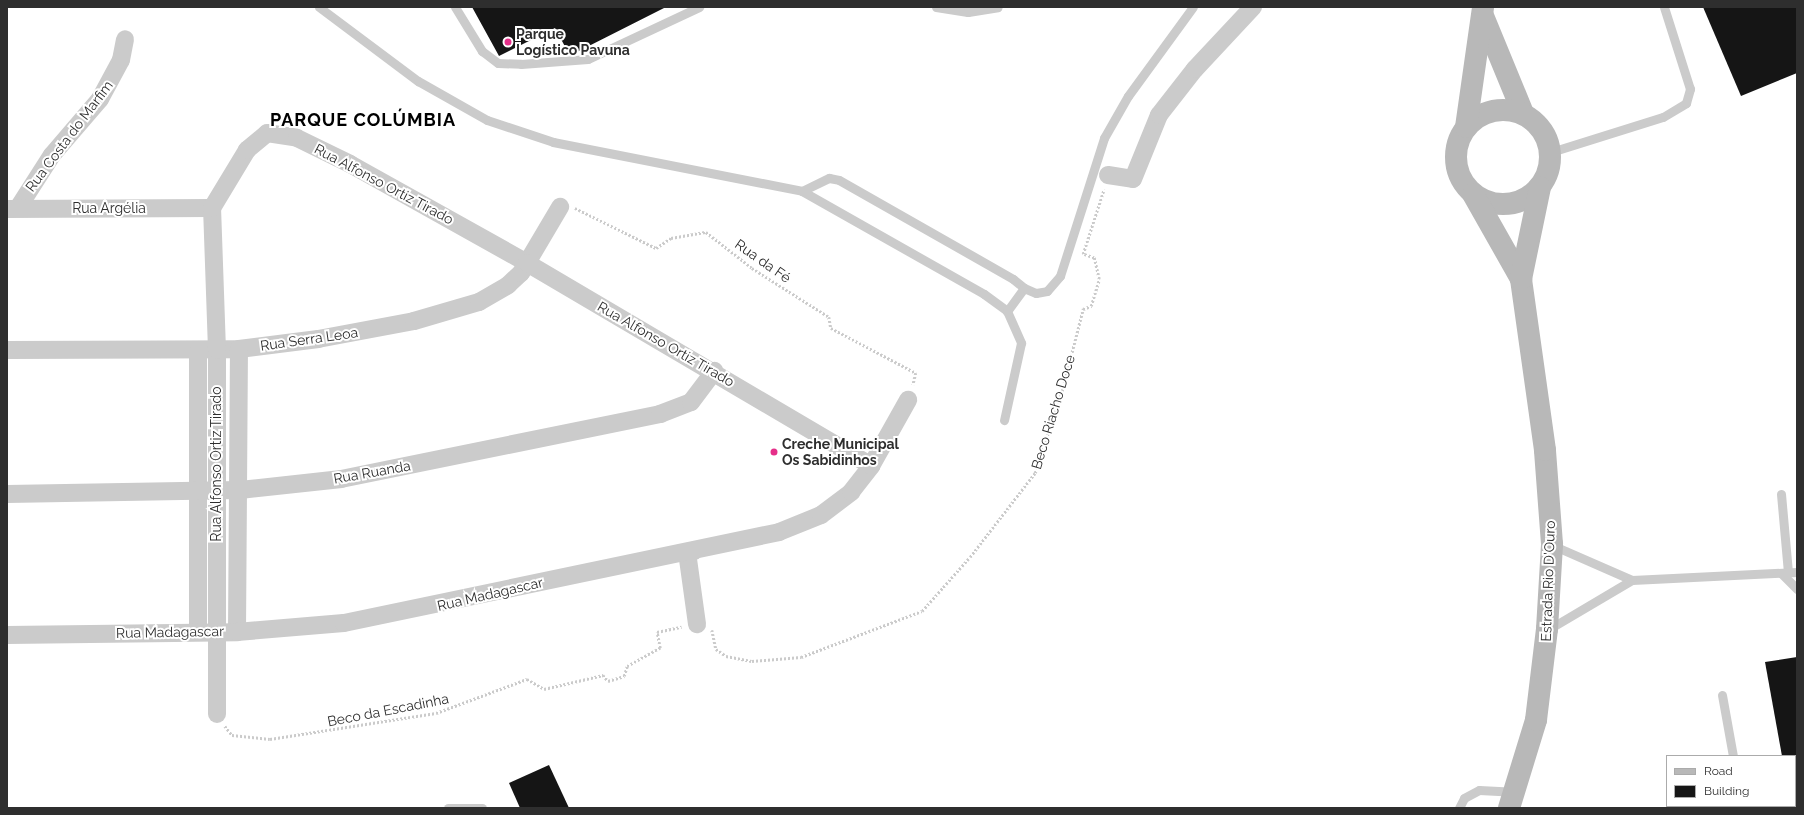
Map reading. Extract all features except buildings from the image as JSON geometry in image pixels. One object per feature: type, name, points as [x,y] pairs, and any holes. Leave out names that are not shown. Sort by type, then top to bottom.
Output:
[{"type":"street","points":[[1108,175],[1133,178],[1159,115],[1194,69],[1253,7]]},
{"type":"street","points":[[1483,12],[1523,113],[1542,129],[1550,152],[1548,170],[1540,187],[1520,201],[1508,204],[1496,204],[1473,194],[1462,179],[1456,162],[1458,143],[1466,127],[1483,12]]},
{"type":"street","name":"Rua Costa do Marfim","points":[[12,209],[52,155],[100,99],[121,60],[124,39]]},
{"type":"street","points":[[1466,127],[1486,112],[1498,110],[1523,113]]},
{"type":"street","name":"Rua Alfonso Ortiz Tirado","points":[[206,632],[217,490],[217,350],[212,208],[256,140],[267,133],[282,133],[350,164],[527,263],[871,466]]},
{"type":"street","name":"Estrada Rio D'Ouro","points":[[1521,279],[1540,187]]},
{"type":"street","name":"Estrada Rio D'Ouro","points":[[1473,194],[1521,279],[1542,406],[1552,544],[1547,630],[1536,720],[1512,800]]},
{"type":"street","name":"Rua Serra Leoa","points":[[7,350],[198,352],[239,349],[333,337],[447,312],[479,302],[508,285],[527,263],[560,207]]},
{"type":"street","name":"Rua Argélia","points":[[12,209],[212,208]]},
{"type":"street","name":"Rua Alfonso Ortiz Tirado","points":[[237,632],[240,490],[239,349]]},
{"type":"street","name":"Rua Alfonso Ortiz Tirado","points":[[198,352],[198,490],[206,632],[216,714]]},
{"type":"street","name":"Rua Ruanda","points":[[7,494],[240,490],[341,479],[660,414],[691,402],[714,372]]},
{"type":"street","name":"Rua Madagascar","points":[[7,635],[237,632],[351,622],[779,532],[821,514],[851,492],[871,466],[908,400]]},
{"type":"street","points":[[690,551],[697,624]]},
{"type":"lane","points":[[319,7],[418,81],[487,120],[553,142],[802,191],[977,290],[1007,311],[1021,343],[1004,420]]},
{"type":"lane","points":[[455,7],[482,51],[498,63],[521,64],[588,59],[699,7]]},
{"type":"lane","points":[[936,7],[968,12],[998,7]]},
{"type":"lane","points":[[802,191],[829,178],[839,180],[1024,288],[1036,293],[1047,291],[1060,276],[1104,138],[1128,96],[1193,7]]},
{"type":"lane","points":[[1550,152],[1663,118],[1686,103],[1690,89],[1664,7]]},
{"type":"lane","points":[[1007,311],[1024,288]]},
{"type":"lane","points":[[1781,494],[1789,573],[1797,589]]},
{"type":"lane","points":[[1552,544],[1632,580],[1789,573]]},
{"type":"lane","points":[[1547,630],[1632,580]]},
{"type":"lane","points":[[1722,695],[1733,755]]},
{"type":"lane","points":[[1459,808],[1464,798],[1479,790],[1512,800]]},
{"type":"lane","points":[[448,808],[482,808]]},
{"type":"path","name":"Beco Riacho Doce","points":[[697,624],[711,626],[716,649],[726,656],[752,661],[801,657],[922,611],[970,557],[1035,473],[1062,391],[1083,309],[1091,306],[1099,279],[1094,258],[1083,254],[1108,175]]},
{"type":"path","name":"Rua da Fé","points":[[560,207],[577,208],[656,248],[672,238],[706,232],[752,268],[829,317],[831,328],[916,373],[908,400]]},
{"type":"path","name":"Beco da Escadinha","points":[[216,714],[232,735],[270,739],[389,723],[457,707],[527,678],[544,689],[603,675],[608,681],[624,676],[626,666],[660,648],[657,632],[697,624]]},
{"type":"place","name":"Parque Logístico Pavuna","points":[[508,42]]},
{"type":"place","name":"Creche Municipal Os Sabidinhos","points":[[774,452]]},
{"type":"district","name":"PARQUE COLÚMBIA","points":[[363,120]]}]
